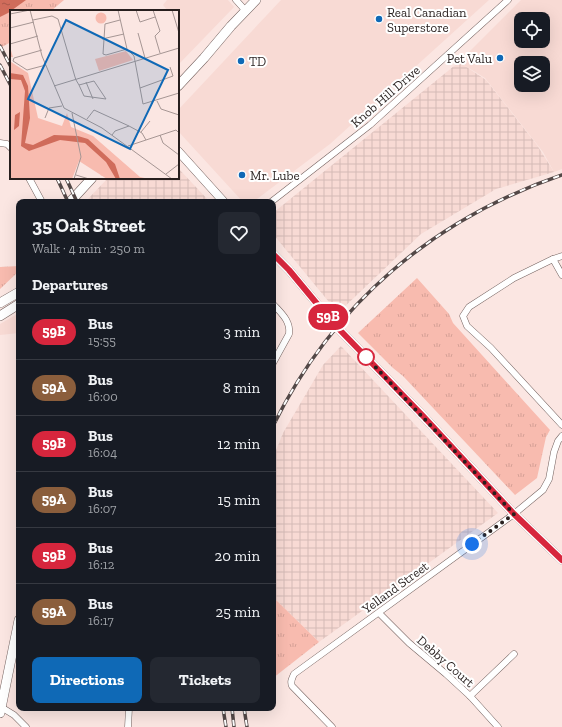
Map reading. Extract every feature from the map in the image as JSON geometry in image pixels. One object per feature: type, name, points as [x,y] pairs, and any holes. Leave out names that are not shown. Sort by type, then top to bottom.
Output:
[{"type":"main road","points":[[179,85],[245,10],[256,0]]},
{"type":"main road","points":[[73,199],[91,179]]},
{"type":"main road","points":[[0,303],[16,294]]},
{"type":"main road","points":[[0,316],[16,306]]},
{"type":"main road","points":[[1,710],[16,635]]},
{"type":"street","points":[[236,0],[245,10]]},
{"type":"street","name":"Knob Hill Drive","points":[[275,199],[370,125],[508,0]]},
{"type":"street","points":[[0,143],[6,144],[10,147]]},
{"type":"street","points":[[179,152],[221,199]]},
{"type":"street","points":[[30,179],[40,199]]},
{"type":"street","points":[[562,256],[514,278],[469,307],[463,316],[467,326],[491,348],[562,425]]},
{"type":"street","points":[[276,257],[289,270],[337,327],[424,417],[514,514],[562,560]]},
{"type":"street","points":[[553,259],[562,275]]},
{"type":"street","points":[[276,307],[286,318],[290,329],[290,334],[276,358]]},
{"type":"street","name":"Yelland Street","points":[[332,727],[292,686],[291,679],[294,674],[514,514],[543,490],[548,479],[554,452],[562,436]]},
{"type":"street","name":"Debby Court","points":[[379,613],[409,643],[470,696],[498,727]]},
{"type":"street","points":[[470,696],[514,654]]},
{"type":"street","points":[[1,710],[14,715],[26,727]]},
{"type":"street","points":[[128,727],[129,711]]},
{"type":"shaded area","points":[[167,0],[228,0],[234,7],[179,64],[179,10],[167,10],[163,5]]},
{"type":"shaded area","points":[[281,0],[489,0],[330,144],[257,199],[240,199],[179,132],[179,109]]},
{"type":"shaded area","points":[[521,0],[562,0],[562,169],[554,172],[543,152],[485,78],[459,62]]},
{"type":"shaded area","points":[[459,62],[486,80],[537,145],[554,172],[496,189],[421,234],[338,313],[276,238],[276,211]]},
{"type":"shaded area","points":[[179,169],[207,199],[88,199],[107,179],[179,179]]},
{"type":"shaded area","points":[[16,315],[16,333],[0,335],[0,324]]},
{"type":"shaded area","points":[[341,346],[498,513],[319,642],[276,600],[276,450],[283,433],[323,365]]},
{"type":"green space","points":[[0,0],[64,0],[52,10],[10,10],[10,43],[0,48]]},
{"type":"green space","points":[[16,266],[16,274],[0,289],[0,267]]},
{"type":"green space","points":[[417,278],[449,314],[453,323],[550,430],[546,437],[537,478],[515,495],[403,376],[358,333]]},
{"type":"green space","points":[[276,600],[319,642],[276,676]]},
{"type":"water","points":[[0,0],[26,0],[10,10],[8,13],[0,17]]},
{"type":"railway","points":[[0,46],[10,65]]},
{"type":"railway","points":[[0,65],[10,84]]},
{"type":"railway","points":[[276,420],[297,382],[325,342],[357,305],[392,271],[430,242],[471,216],[515,193],[562,175]]},
{"type":"railway","points":[[57,179],[67,199]]},
{"type":"railway","points":[[66,179],[76,199]]},
{"type":"railway","points":[[223,711],[226,727]]},
{"type":"railway","points":[[232,711],[234,727]]},
{"type":"railway","points":[[244,711],[247,727]]},
{"type":"bus line","name":"59B","points":[[276,257],[289,270],[337,327],[424,417],[514,514],[562,560]]},
{"type":"place","name":"Real Canadian Superstore","points":[[379,19]]},
{"type":"place","name":"Pet Valu","points":[[500,58]]},
{"type":"place","name":"TD","points":[[241,61]]},
{"type":"place","name":"Mr. Lube","points":[[242,175]]},
{"type":"route","points":[[366,357],[514,514],[472,544]]}]
